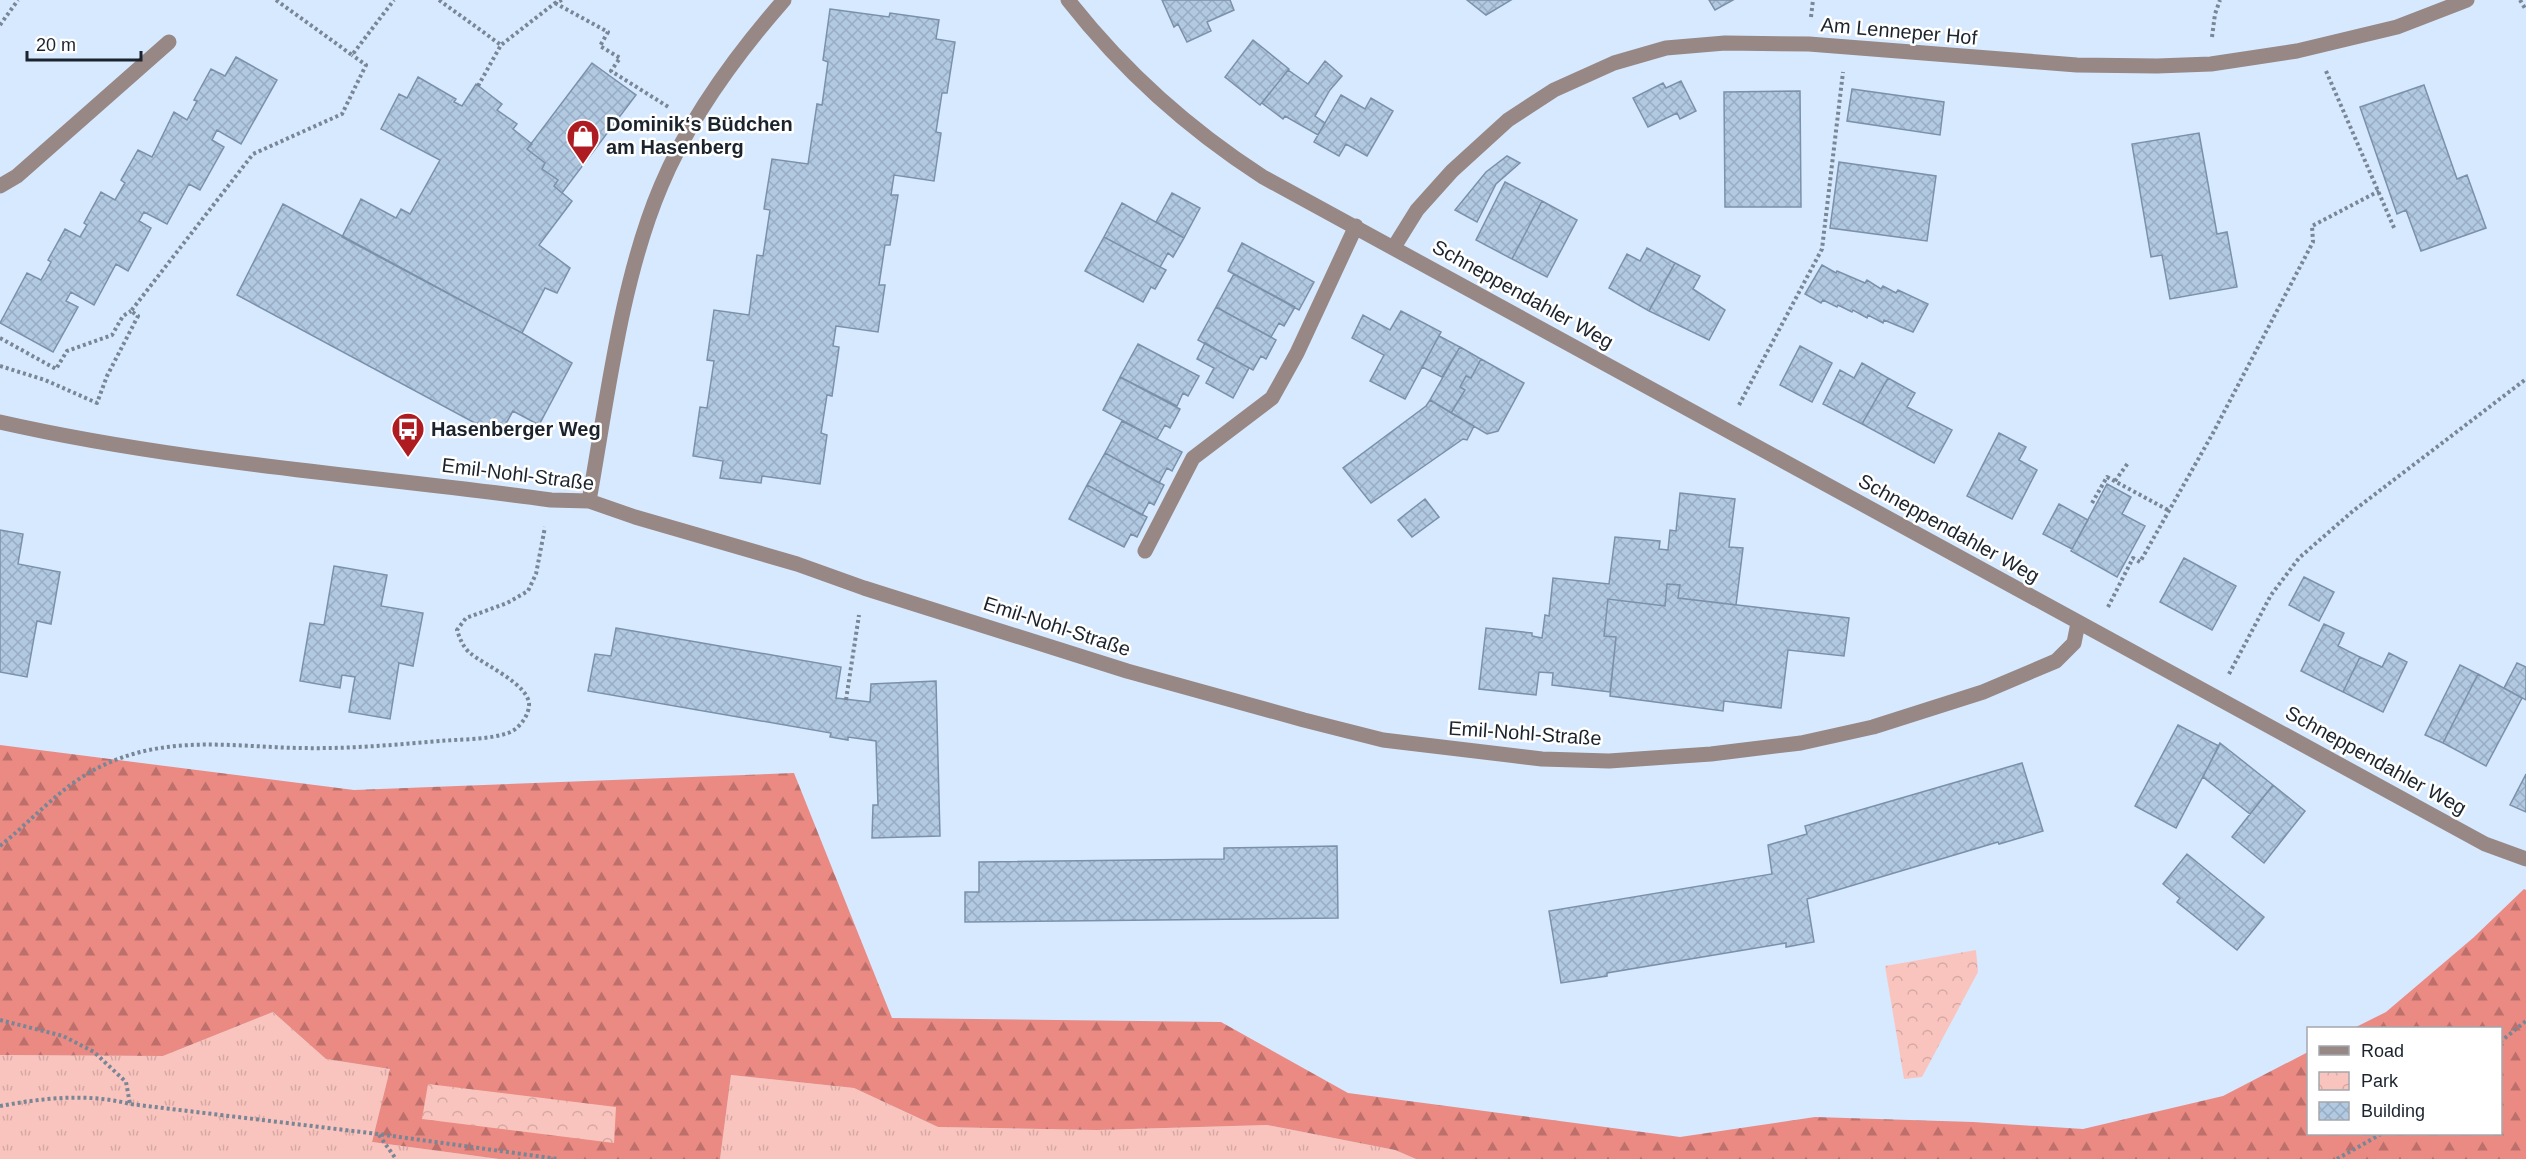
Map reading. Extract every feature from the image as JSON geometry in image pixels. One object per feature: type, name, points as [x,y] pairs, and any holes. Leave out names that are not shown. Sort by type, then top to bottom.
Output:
[{"type":"street","points":[[589,501],[633,271],[660,187],[694,122],[739,54],[784,0]]},
{"type":"street","name":"Schneppendahler Weg","points":[[1068,0],[1128,67],[1201,134],[1263,177],[2485,844],[2526,859]]},
{"type":"street","name":"Am Lenneper Hof","points":[[1394,248],[1417,210],[1452,171],[1508,120],[1554,90],[1614,63],[1666,48],[1725,44],[1809,44],[2077,65],[2211,64],[2315,46],[2397,27],[2467,0]]},
{"type":"street","points":[[0,186],[17,176],[169,42]]},
{"type":"street","points":[[1145,551],[1193,458],[1272,398],[1298,353],[1356,226]]},
{"type":"street","name":"Emil-Nohl-Straße","points":[[0,422],[107,444],[180,455],[551,500],[589,501],[635,517],[797,564],[864,588],[1127,670],[1372,737],[1460,751],[1542,759],[1609,761],[1711,754],[1801,743],[1873,727],[1983,692],[2056,661],[2074,643],[2078,623]]},
{"type":"path","points":[[0,25],[18,0]]},
{"type":"path","points":[[352,55],[394,0]]},
{"type":"path","points":[[439,0],[501,45]]},
{"type":"path","points":[[478,86],[501,45],[562,0]]},
{"type":"path","points":[[2211,64],[2212,30],[2220,0]]},
{"type":"path","points":[[2520,0],[2526,10]]},
{"type":"path","points":[[0,338],[56,369],[67,351],[112,335],[123,316],[131,310],[253,154],[342,114],[366,65],[279,1]]},
{"type":"path","points":[[555,3],[608,32],[600,46],[620,58],[611,71],[694,122]]},
{"type":"path","points":[[2315,46],[2394,230]]},
{"type":"path","points":[[1728,431],[1744,394],[1822,249],[1846,48]]},
{"type":"path","points":[[2106,611],[2133,558],[2140,562],[2213,433],[2313,242],[2312,226],[2379,191]]},
{"type":"path","points":[[0,366],[45,380],[97,403],[107,376],[138,316],[131,310]]},
{"type":"path","points":[[2217,697],[2271,595],[2299,558],[2353,511],[2526,379]]},
{"type":"path","points":[[2115,481],[2128,463]]},
{"type":"path","points":[[2092,503],[2107,477],[2168,510]]},
{"type":"path","points":[[0,846],[70,783],[98,767],[132,754],[185,744],[363,748],[510,733],[524,720],[529,705],[526,695],[512,681],[469,652],[460,641],[457,630],[466,618],[507,603],[528,591],[536,574],[551,500]]},
{"type":"path","points":[[846,700],[864,588]]},
{"type":"path","points":[[0,1020],[63,1036],[94,1052],[126,1082],[130,1104]]},
{"type":"path","points":[[2502,1040],[2526,1021]]},
{"type":"path","points":[[0,1106],[62,1098],[112,1100],[558,1159]]},
{"type":"path","points":[[378,1134],[396,1159]]},
{"type":"path","points":[[2337,1159],[2380,1135]]},
{"type":"green space","points":[[0,745],[354,790],[794,773],[892,1018],[1221,1022],[1348,1093],[1680,1137],[1815,1117],[1973,1122],[2083,1129],[2223,1096],[2307,1053],[2307,1135],[2502,1135],[2502,1027],[2356,1027],[2386,1012],[2473,938],[2524,889],[2526,890],[2526,1159],[1416,1159],[1395,1150],[1267,1125],[1097,1130],[938,1127],[854,1088],[731,1075],[720,1159],[499,1159],[372,1142],[390,1069],[326,1059],[273,1012],[163,1056],[0,1055]]},
{"type":"green space","points":[[1976,950],[1978,972],[1922,1077],[1904,1079],[1885,966]]},
{"type":"green space","points":[[273,1012],[326,1059],[390,1069],[372,1142],[499,1159],[0,1159],[0,1055],[163,1056]]},
{"type":"green space","points":[[731,1075],[854,1088],[938,1127],[1097,1130],[1267,1125],[1395,1150],[1416,1159],[720,1159]]},
{"type":"green space","points":[[428,1084],[616,1107],[614,1143],[422,1119]]},
{"type":"building","points":[[1162,0],[1230,0],[1234,10],[1207,22],[1211,31],[1187,42],[1178,24],[1174,27]]},
{"type":"building","points":[[1467,0],[1511,0],[1486,15]]},
{"type":"building","points":[[1709,0],[1733,0],[1715,10]]},
{"type":"building","points":[[830,9],[889,17],[890,13],[939,20],[936,39],[955,42],[947,93],[942,93],[936,132],[941,133],[934,181],[894,175],[891,195],[898,195],[890,245],[885,245],[879,285],[885,285],[878,332],[836,326],[833,346],[839,347],[832,396],[827,395],[821,433],[827,435],[820,484],[762,476],[761,483],[720,478],[723,461],[693,456],[700,407],[707,408],[714,361],[707,360],[714,310],[749,315],[757,255],[763,256],[770,210],[764,209],[772,159],[808,164],[817,104],[822,105],[828,62],[823,60]]},
{"type":"building","points":[[1253,40],[1289,69],[1260,105],[1225,77]]},
{"type":"building","points":[[236,57],[277,80],[241,144],[217,130],[212,140],[224,147],[200,190],[189,184],[167,224],[144,212],[139,221],[151,228],[128,271],[116,264],[94,305],[71,292],[66,301],[78,307],[53,352],[0,323],[27,273],[41,280],[51,262],[48,260],[65,229],[80,237],[87,225],[84,223],[101,192],[115,200],[125,183],[121,180],[138,150],[152,157],[174,112],[187,120],[197,101],[194,100],[211,69],[225,76]]},
{"type":"building","points":[[1325,61],[1342,76],[1330,90],[1315,116],[1325,123],[1318,135],[1285,116],[1283,119],[1262,103],[1288,70],[1308,84]]},
{"type":"building","points":[[592,63],[636,95],[562,193],[554,186],[558,180],[542,169],[545,163],[527,149]]},
{"type":"building","points":[[418,77],[456,99],[454,102],[462,106],[476,84],[502,104],[497,110],[517,124],[513,129],[532,144],[527,149],[545,163],[542,169],[558,180],[554,186],[572,201],[539,245],[570,268],[557,293],[545,288],[522,333],[342,237],[361,199],[396,218],[401,209],[410,214],[440,160],[381,129],[399,94],[407,98]]},
{"type":"building","points":[[1681,81],[1696,111],[1680,119],[1677,113],[1648,127],[1633,98],[1663,83],[1666,88]]},
{"type":"building","points":[[2424,85],[2457,179],[2467,175],[2486,228],[2421,251],[2406,210],[2397,214],[2360,107]]},
{"type":"building","points":[[1852,89],[1944,102],[1940,135],[1847,121]]},
{"type":"building","points":[[1800,91],[1801,207],[1725,207],[1724,92]]},
{"type":"building","points":[[1341,95],[1365,109],[1371,98],[1393,111],[1367,156],[1346,144],[1339,156],[1314,142]]},
{"type":"building","points":[[2199,133],[2217,234],[2227,232],[2237,287],[2170,299],[2162,255],[2151,257],[2132,144]]},
{"type":"building","points":[[1507,156],[1520,163],[1496,184],[1477,222],[1455,210],[1486,172]]},
{"type":"building","points":[[1839,162],[1936,176],[1927,241],[1830,228]]},
{"type":"building","points":[[1505,182],[1542,201],[1512,259],[1476,240]]},
{"type":"building","points":[[1172,193],[1200,208],[1184,238],[1156,222]]},
{"type":"building","points":[[1542,201],[1577,220],[1547,277],[1512,259]]},
{"type":"building","points":[[1122,203],[1184,238],[1173,257],[1168,253],[1160,267],[1104,237]]},
{"type":"building","points":[[283,204],[522,333],[572,363],[539,425],[513,411],[499,436],[237,295]]},
{"type":"building","points":[[1104,237],[1166,270],[1155,289],[1151,287],[1143,302],[1085,271]]},
{"type":"building","points":[[1242,243],[1314,282],[1299,310],[1228,271]]},
{"type":"building","points":[[1647,248],[1675,263],[1649,311],[1609,288],[1627,254],[1640,261]]},
{"type":"building","points":[[1675,263],[1700,276],[1693,289],[1725,310],[1709,340],[1649,311]]},
{"type":"building","points":[[1822,265],[1836,273],[1837,271],[1865,283],[1867,280],[1881,289],[1883,286],[1896,293],[1898,290],[1928,304],[1913,332],[1884,320],[1883,323],[1868,315],[1867,318],[1853,310],[1852,312],[1838,305],[1837,307],[1823,300],[1821,303],[1805,294]]},
{"type":"building","points":[[1234,274],[1295,307],[1284,326],[1279,323],[1271,337],[1216,307]]},
{"type":"building","points":[[1216,307],[1276,340],[1266,359],[1261,356],[1253,370],[1198,340]]},
{"type":"building","points":[[1401,311],[1441,332],[1405,399],[1370,381],[1384,355],[1352,338],[1363,315],[1390,330]]},
{"type":"building","points":[[1439,336],[1460,347],[1442,377],[1422,367]]},
{"type":"building","points":[[1205,343],[1249,368],[1233,398],[1206,383],[1214,368],[1197,359]]},
{"type":"building","points":[[1138,344],[1199,376],[1188,396],[1183,393],[1177,406],[1120,377]]},
{"type":"building","points":[[1800,346],[1832,363],[1812,402],[1780,385]]},
{"type":"building","points":[[1460,347],[1481,359],[1471,378],[1466,376],[1460,387],[1465,390],[1451,413],[1430,400]]},
{"type":"building","points":[[1481,359],[1524,383],[1498,431],[1487,434],[1451,413],[1465,390],[1460,387],[1466,376],[1471,378]]},
{"type":"building","points":[[1862,363],[1888,378],[1862,424],[1823,404],[1840,370],[1854,378]]},
{"type":"building","points":[[1120,377],[1180,409],[1170,428],[1165,425],[1157,439],[1103,410]]},
{"type":"building","points":[[1888,378],[1915,393],[1907,407],[1952,430],[1934,463],[1862,424]]},
{"type":"building","points":[[1430,400],[1474,426],[1467,440],[1463,439],[1371,503],[1343,468],[1426,406]]},
{"type":"building","points":[[1122,421],[1182,452],[1172,471],[1167,468],[1159,483],[1105,453]]},
{"type":"building","points":[[1999,433],[2026,447],[2019,460],[2037,470],[2012,519],[1967,496]]},
{"type":"building","points":[[1105,453],[1164,485],[1154,505],[1149,502],[1142,515],[1087,485]]},
{"type":"building","points":[[2107,484],[2131,497],[2122,514],[2145,526],[2117,577],[2071,551]]},
{"type":"building","points":[[1087,485],[1147,517],[1137,537],[1131,534],[1124,547],[1069,519]]},
{"type":"building","points":[[1680,493],[1735,499],[1729,547],[1743,548],[1736,605],[1678,598],[1680,585],[1667,584],[1665,606],[1608,599],[1604,636],[1616,637],[1610,692],[1552,685],[1553,673],[1539,672],[1536,695],[1479,689],[1486,628],[1532,633],[1532,636],[1542,638],[1545,615],[1549,616],[1553,578],[1609,584],[1615,537],[1660,541],[1659,549],[1668,550],[1670,530],[1676,531]]},
{"type":"building","points":[[1425,499],[1439,517],[1412,537],[1398,520]]},
{"type":"building","points":[[2059,504],[2088,520],[2072,549],[2043,534]]},
{"type":"building","points":[[0,530],[23,534],[18,564],[60,572],[51,624],[37,621],[27,677],[0,672]]},
{"type":"building","points":[[2184,558],[2236,586],[2212,630],[2160,602]]},
{"type":"building","points":[[334,566],[387,575],[381,606],[423,613],[413,666],[399,663],[390,719],[349,712],[355,677],[342,675],[340,688],[300,681],[310,623],[324,625]]},
{"type":"building","points":[[2304,577],[2334,592],[2319,621],[2289,605]]},
{"type":"building","points":[[1667,584],[1680,585],[1678,598],[1849,618],[1844,656],[1788,650],[1781,708],[1724,701],[1723,711],[1610,696],[1616,637],[1604,636],[1608,599],[1665,606]]},
{"type":"building","points":[[2324,624],[2344,633],[2338,646],[2360,657],[2343,692],[2301,671]]},
{"type":"building","points":[[616,628],[841,667],[836,698],[870,702],[871,684],[936,681],[940,836],[872,838],[873,805],[878,805],[876,741],[830,737],[831,733],[588,691],[595,654],[611,656]]},
{"type":"building","points":[[2389,653],[2407,662],[2383,712],[2343,692],[2360,657],[2382,667]]},
{"type":"building","points":[[2517,663],[2526,667],[2526,700],[2504,688]]},
{"type":"building","points":[[2460,665],[2478,674],[2443,743],[2425,735]]},
{"type":"building","points":[[2478,674],[2522,698],[2486,766],[2443,743]]},
{"type":"building","points":[[2178,725],[2219,746],[2176,828],[2135,806]]},
{"type":"building","points":[[2220,743],[2273,785],[2250,814],[2203,777]]},
{"type":"building","points":[[2022,763],[2043,831],[1999,844],[1998,842],[1807,899],[1814,942],[1786,947],[1786,943],[1561,983],[1549,911],[1772,874],[1768,845],[1807,834],[1805,826]]},
{"type":"building","points":[[2526,774],[2526,812],[2510,805]]},
{"type":"building","points":[[2273,785],[2305,811],[2264,863],[2232,837]]},
{"type":"building","points":[[1337,846],[1338,918],[965,922],[965,892],[979,892],[979,862],[1224,859],[1224,848]]},
{"type":"building","points":[[2187,854],[2264,917],[2237,950],[2177,902],[2180,898],[2163,884]]},
{"type":"place","name":"Dominik‘s Büdchen am Hasenberg","points":[[583,165]]},
{"type":"place","name":"Hasenberger Weg","points":[[408,458]]}]
